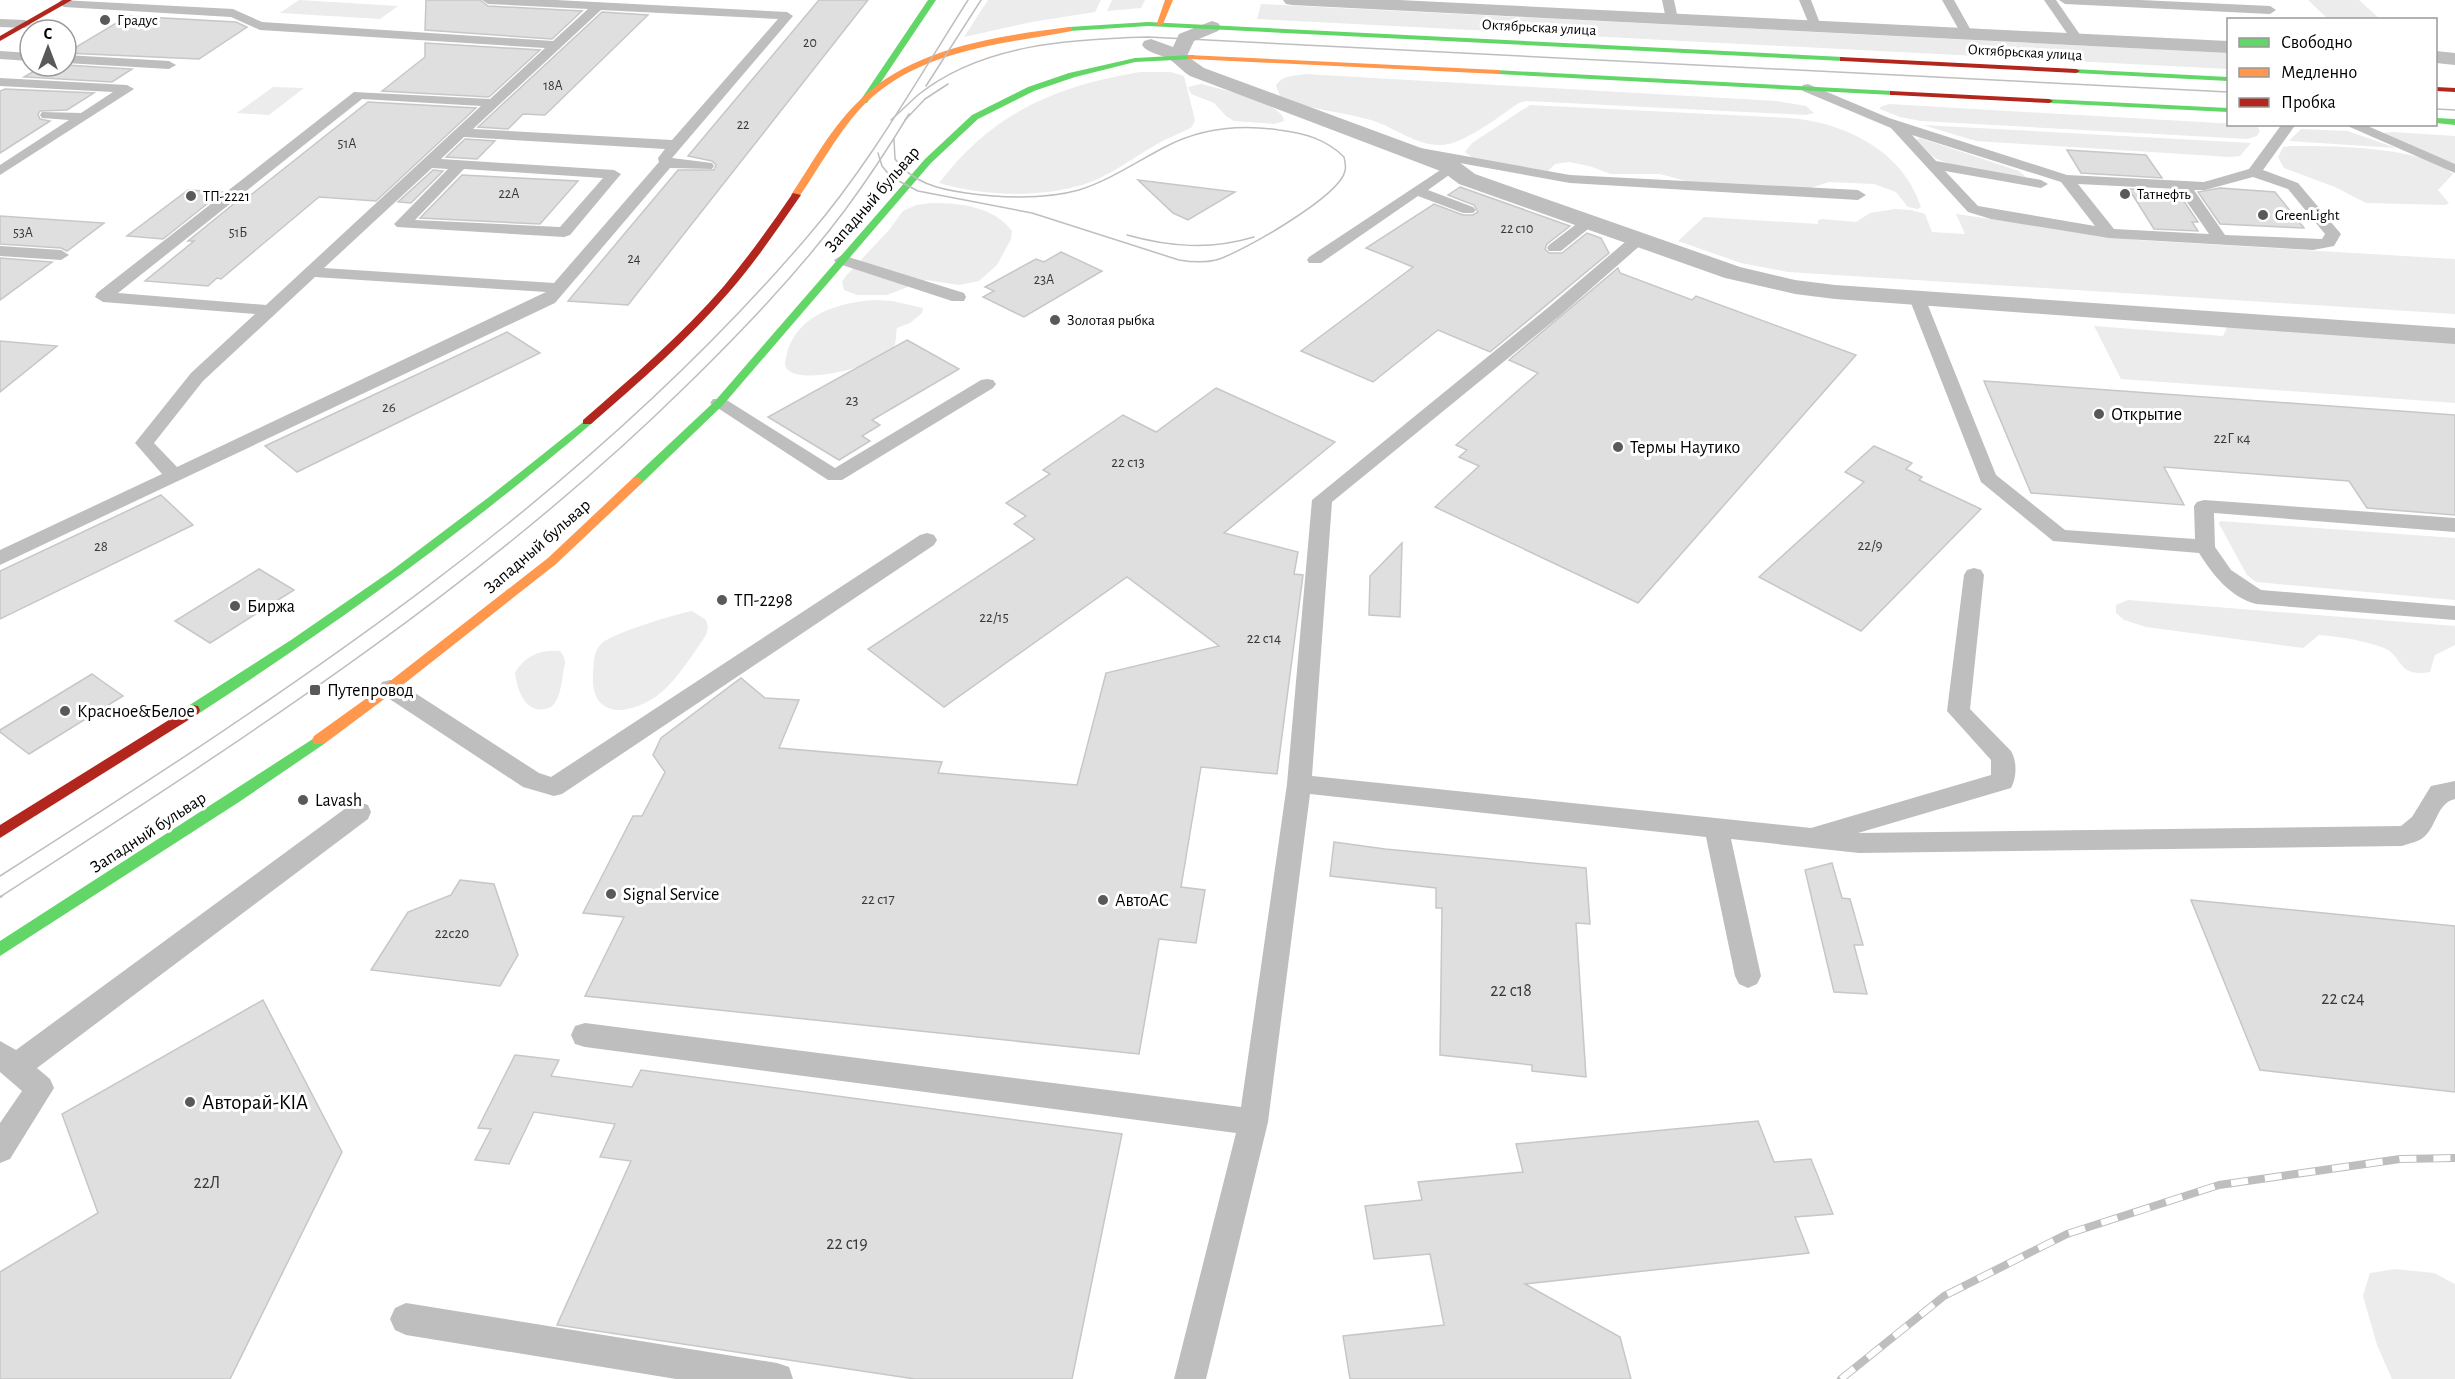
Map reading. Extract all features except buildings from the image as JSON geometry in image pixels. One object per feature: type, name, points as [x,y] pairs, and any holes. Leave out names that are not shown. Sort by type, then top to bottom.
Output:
[{"type":"main road","points":[[0,832],[322,626],[404,568],[515,482],[603,407],[694,323],[757,253],[932,0]]},
{"type":"main road","points":[[1148,51],[1169,0]]},
{"type":"main road","points":[[36,18],[66,1]]},
{"type":"main road","name":"Октябрьская улица","points":[[864,101],[877,90],[907,73],[945,57],[999,40],[1084,26],[1159,24],[2227,79]]},
{"type":"main road","points":[[0,39],[18,28]]},
{"type":"main road","name":"Западный бульвар","points":[[0,949],[234,798],[390,688],[552,561],[719,403],[928,161],[954,135],[984,112],[1026,91],[1148,51]]},
{"type":"main road","points":[[1178,56],[2227,110]]},
{"type":"main road","points":[[2437,89],[2455,90]]},
{"type":"main road","points":[[2437,121],[2455,122]]},
{"type":"street","points":[[1292,0],[2227,47]]},
{"type":"street","points":[[1178,56],[1186,38],[1212,27]]},
{"type":"street","points":[[1148,51],[1178,56],[1182,62],[1197,72],[1451,167],[1467,179],[1733,273],[1784,285],[1835,292],[2455,336]]},
{"type":"street","points":[[2437,57],[2455,59]]},
{"type":"lane","points":[[0,558],[549,299],[666,163],[665,158],[787,16],[488,0]]},
{"type":"lane","points":[[754,15],[767,0]]},
{"type":"lane","points":[[1668,0],[1672,19]]},
{"type":"lane","points":[[1805,0],[1815,26]]},
{"type":"lane","points":[[1948,0],[1966,34]]},
{"type":"lane","points":[[2050,0],[2077,39]]},
{"type":"lane","points":[[2065,0],[2270,10]]},
{"type":"lane","points":[[66,1],[233,13],[260,26],[556,45]]},
{"type":"lane","points":[[174,476],[144,443],[197,378],[598,6]]},
{"type":"lane","points":[[0,23],[18,24]]},
{"type":"lane","points":[[0,55],[18,56]]},
{"type":"lane","points":[[78,60],[169,65]]},
{"type":"lane","points":[[0,82],[127,89],[0,171]]},
{"type":"lane","points":[[1808,88],[1894,124],[2070,184],[2109,233]]},
{"type":"lane","points":[[271,310],[103,297],[359,95],[494,103]]},
{"type":"lane","points":[[47,115],[83,117]]},
{"type":"lane","points":[[1894,124],[1930,164],[1973,209],[1991,214],[2109,233],[2222,240],[2313,245],[2328,243],[2333,234],[2293,186],[2254,172],[2205,186],[2070,184],[1930,164]]},
{"type":"lane","points":[[2254,172],[2288,126]]},
{"type":"lane","points":[[2355,126],[2455,169]]},
{"type":"lane","points":[[461,133],[677,145]]},
{"type":"lane","points":[[1402,148],[1570,179],[1858,195]]},
{"type":"lane","points":[[428,163],[614,174],[564,232],[402,224],[460,165]]},
{"type":"lane","points":[[666,163],[707,166]]},
{"type":"lane","points":[[1315,260],[1451,167]]},
{"type":"lane","points":[[2182,184],[2222,240]]},
{"type":"lane","points":[[1417,191],[1468,210]]},
{"type":"lane","points":[[1554,248],[1588,222]]},
{"type":"lane","points":[[1190,1379],[1253,1122],[1299,784],[1322,500],[1556,310],[1637,240]]},
{"type":"lane","points":[[0,251],[61,255]]},
{"type":"lane","points":[[842,261],[958,297]]},
{"type":"lane","points":[[312,272],[558,288]]},
{"type":"lane","points":[[1917,298],[1988,478],[2060,536],[2205,546]]},
{"type":"lane","points":[[719,403],[836,476],[987,384]]},
{"type":"lane","points":[[2455,525],[2204,506],[2205,546],[2224,575],[2256,597],[2455,613]]},
{"type":"lane","points":[[390,688],[531,780],[554,787],[927,540]]},
{"type":"lane","points":[[1807,838],[2003,781],[2003,757],[1958,711],[1974,575]]},
{"type":"lane","points":[[1299,784],[1859,843],[2402,836],[2413,834],[2440,793],[2455,790]]},
{"type":"lane","points":[[0,1149],[40,1089],[8,1061],[360,812]]},
{"type":"lane","points":[[1716,828],[1748,976]]},
{"type":"lane","points":[[585,1035],[1253,1122]]},
{"type":"lane","points":[[406,1319],[777,1379]]},
{"type":"shaded area","points":[[299,0],[398,6],[380,19],[280,13]]},
{"type":"shaded area","points":[[988,0],[1101,0],[1095,12],[1032,22],[964,37]]},
{"type":"shaded area","points":[[1112,0],[1145,0],[1141,8],[1107,11]]},
{"type":"shaded area","points":[[2308,0],[2359,0],[2379,18],[2327,18]]},
{"type":"shaded area","points":[[1261,4],[2227,53],[2227,69],[1257,19]]},
{"type":"shaded area","points":[[1140,72],[1171,72],[1184,76],[1195,120],[1192,127],[1163,141],[1102,177],[1065,189],[1011,194],[974,191],[939,183],[981,138],[1028,106],[1081,85]]},
{"type":"shaded area","points":[[1305,74],[1777,101],[1806,106],[1814,113],[1806,115],[1526,101],[1519,103],[1470,136],[1449,144],[1439,145],[1422,142],[1374,121],[1305,106],[1281,98],[1276,86],[1278,82]]},
{"type":"shaded area","points":[[1201,84],[1262,102],[1281,114],[1284,121],[1274,124],[1234,121],[1214,103],[1191,94],[1188,87]]},
{"type":"shaded area","points":[[273,87],[304,88],[269,115],[237,113]]},
{"type":"shaded area","points":[[1889,104],[2227,124],[2227,126],[2257,126],[2260,131],[2257,136],[2247,139],[1921,121],[1900,117],[1880,107]]},
{"type":"shaded area","points":[[1530,105],[1789,118],[1830,126],[1850,133],[1886,155],[1912,187],[1921,207],[1918,209],[1908,207],[1896,192],[1874,184],[1829,182],[1811,188],[1690,182],[1660,174],[1611,174],[1569,162],[1555,164],[1548,171],[1474,159],[1465,152],[1472,143]]},
{"type":"shaded area","points":[[1923,125],[2251,143],[2240,156],[2230,157],[1976,141]]},
{"type":"shaded area","points":[[2301,129],[2348,131],[2396,148],[2289,141]]},
{"type":"shaded area","points":[[2381,133],[2455,136],[2455,164]]},
{"type":"shaded area","points":[[1920,138],[2019,171],[2026,177],[1981,171],[1945,162],[1929,153],[1916,140]]},
{"type":"shaded area","points":[[2283,147],[2353,147],[2421,158],[2453,174],[2438,190],[2449,203],[2446,205],[2366,203],[2335,187],[2284,168],[2278,157]]},
{"type":"shaded area","points":[[931,203],[964,205],[986,211],[1004,223],[1012,231],[1011,239],[997,265],[979,281],[959,285],[926,280],[887,295],[857,295],[844,290],[842,282],[845,277],[889,230],[903,211],[916,205]]},
{"type":"shaded area","points":[[1895,209],[1925,214],[1932,232],[1965,234],[1956,214],[2137,240],[2455,259],[2455,314],[1788,272],[1741,263],[1678,241],[1704,217],[1818,224],[1818,220],[1822,219],[1856,222],[1870,213]]},
{"type":"shaded area","points":[[875,300],[892,301],[923,308],[922,313],[910,323],[897,328],[895,344],[889,353],[854,368],[823,375],[797,374],[786,368],[787,353],[792,340],[810,320],[821,313],[847,304]]},
{"type":"shaded area","points":[[2094,326],[2223,336],[2227,327],[2455,343],[2455,403],[2121,379]]},
{"type":"shaded area","points":[[2220,521],[2455,538],[2455,600],[2256,582],[2247,575],[2219,524]]},
{"type":"shaded area","points":[[2128,600],[2455,626],[2455,645],[2435,655],[2430,672],[2419,673],[2406,669],[2395,656],[2384,648],[2344,638],[2319,635],[2303,648],[2146,627],[2124,620],[2116,613],[2116,605]]},
{"type":"shaded area","points":[[692,611],[706,620],[708,627],[706,635],[668,686],[645,703],[632,708],[620,710],[608,708],[600,702],[594,690],[593,673],[595,653],[602,643],[631,629]]},
{"type":"shaded area","points":[[546,651],[560,651],[565,663],[556,701],[551,707],[545,709],[532,707],[520,692],[515,673],[523,662],[534,655]]},
{"type":"shaded area","points":[[2395,1269],[2434,1273],[2455,1284],[2455,1379],[2392,1379],[2377,1345],[2363,1296],[2370,1273]]},
{"type":"tram line","points":[[895,116],[968,0]]},
{"type":"tram line","points":[[926,86],[981,0]]},
{"type":"tram line","points":[[895,116],[918,95],[943,78],[998,55],[1058,43],[1148,37],[2227,92]]},
{"type":"tram line","points":[[906,119],[925,99],[948,84]]},
{"type":"tram line","points":[[2437,109],[2455,110]]},
{"type":"tram line","points":[[906,119],[909,114]]},
{"type":"tram line","points":[[0,876],[217,735],[324,662],[428,586],[530,506],[627,422],[720,332],[831,208],[895,116]]},
{"type":"tram line","points":[[891,120],[895,116]]},
{"type":"tram line","points":[[880,160],[906,119]]},
{"type":"tram line","points":[[880,160],[891,177],[918,191],[1032,213],[1179,260],[1198,262],[1216,260],[1229,255],[1288,222],[1326,194],[1339,182],[1345,171],[1344,157],[1330,146],[1314,138],[1264,128],[1234,128],[1192,135],[1112,176],[1079,190],[1037,197],[994,196],[946,189],[918,179],[895,159],[894,139]]},
{"type":"tram line","points":[[878,153],[880,160]]},
{"type":"tram line","points":[[2,896],[0,897],[179,780],[356,659],[526,529],[608,459],[749,323],[827,233],[880,160]]},
{"type":"tram line","points":[[1127,235],[1159,242],[1190,245],[1222,244],[1254,237]]},
{"type":"railway","points":[[1841,1379],[1944,1296],[2067,1234],[2219,1185],[2400,1159],[2455,1158]]},
{"type":"traffic: fast","points":[[864,101],[932,0]]},
{"type":"traffic: fast","points":[[1069,29],[1148,24],[1843,59]]},
{"type":"traffic: fast","points":[[637,481],[719,403],[928,161],[975,117],[1031,89],[1072,75],[1135,60],[1191,57]]},
{"type":"traffic: fast","points":[[2076,71],[2227,79]]},
{"type":"traffic: fast","points":[[1498,72],[1893,93]]},
{"type":"traffic: fast","points":[[2049,101],[2227,110]]},
{"type":"traffic: fast","points":[[2437,121],[2455,122]]},
{"type":"traffic: fast","points":[[193,710],[396,574],[493,500],[587,422]]},
{"type":"traffic: fast","points":[[0,949],[234,798],[319,740]]},
{"type":"traffic: slow","points":[[1159,24],[1169,0]]},
{"type":"traffic: slow","points":[[796,195],[846,121],[865,99],[885,83],[909,69],[961,49],[1069,29]]},
{"type":"traffic: slow","points":[[1191,57],[1498,72]]},
{"type":"traffic: slow","points":[[319,740],[390,688],[552,561],[637,481]]},
{"type":"traffic: jam","points":[[0,39],[68,0]]},
{"type":"traffic: jam","points":[[1843,59],[2076,71]]},
{"type":"traffic: jam","points":[[2437,89],[2455,90]]},
{"type":"traffic: jam","points":[[1893,93],[2049,101]]},
{"type":"traffic: jam","points":[[587,422],[659,358],[711,306],[745,265],[796,195]]},
{"type":"traffic: jam","points":[[0,832],[193,710]]},
{"type":"place","name":"Градус","points":[[105,20]]},
{"type":"place","name":"Татнефть","points":[[2125,194]]},
{"type":"place","name":"ТП-2221","points":[[191,196]]},
{"type":"place","name":"GreenLight","points":[[2263,215]]},
{"type":"place","name":"Золотая рыбка","points":[[1055,320]]},
{"type":"place","name":"Открытие","points":[[2099,414]]},
{"type":"place","name":"Термы Наутико","points":[[1618,447]]},
{"type":"place","name":"ТП-2298","points":[[722,600]]},
{"type":"place","name":"Биржа","points":[[235,606]]},
{"type":"place","name":"Путепровод","points":[[315,690]]},
{"type":"place","name":"Красное&Белое","points":[[65,711]]},
{"type":"place","name":"Lavash","points":[[303,800]]},
{"type":"place","name":"Signal Service","points":[[611,894]]},
{"type":"place","name":"АвтоАС","points":[[1103,900]]},
{"type":"place","name":"Авторай-KIA","points":[[190,1102]]}]
